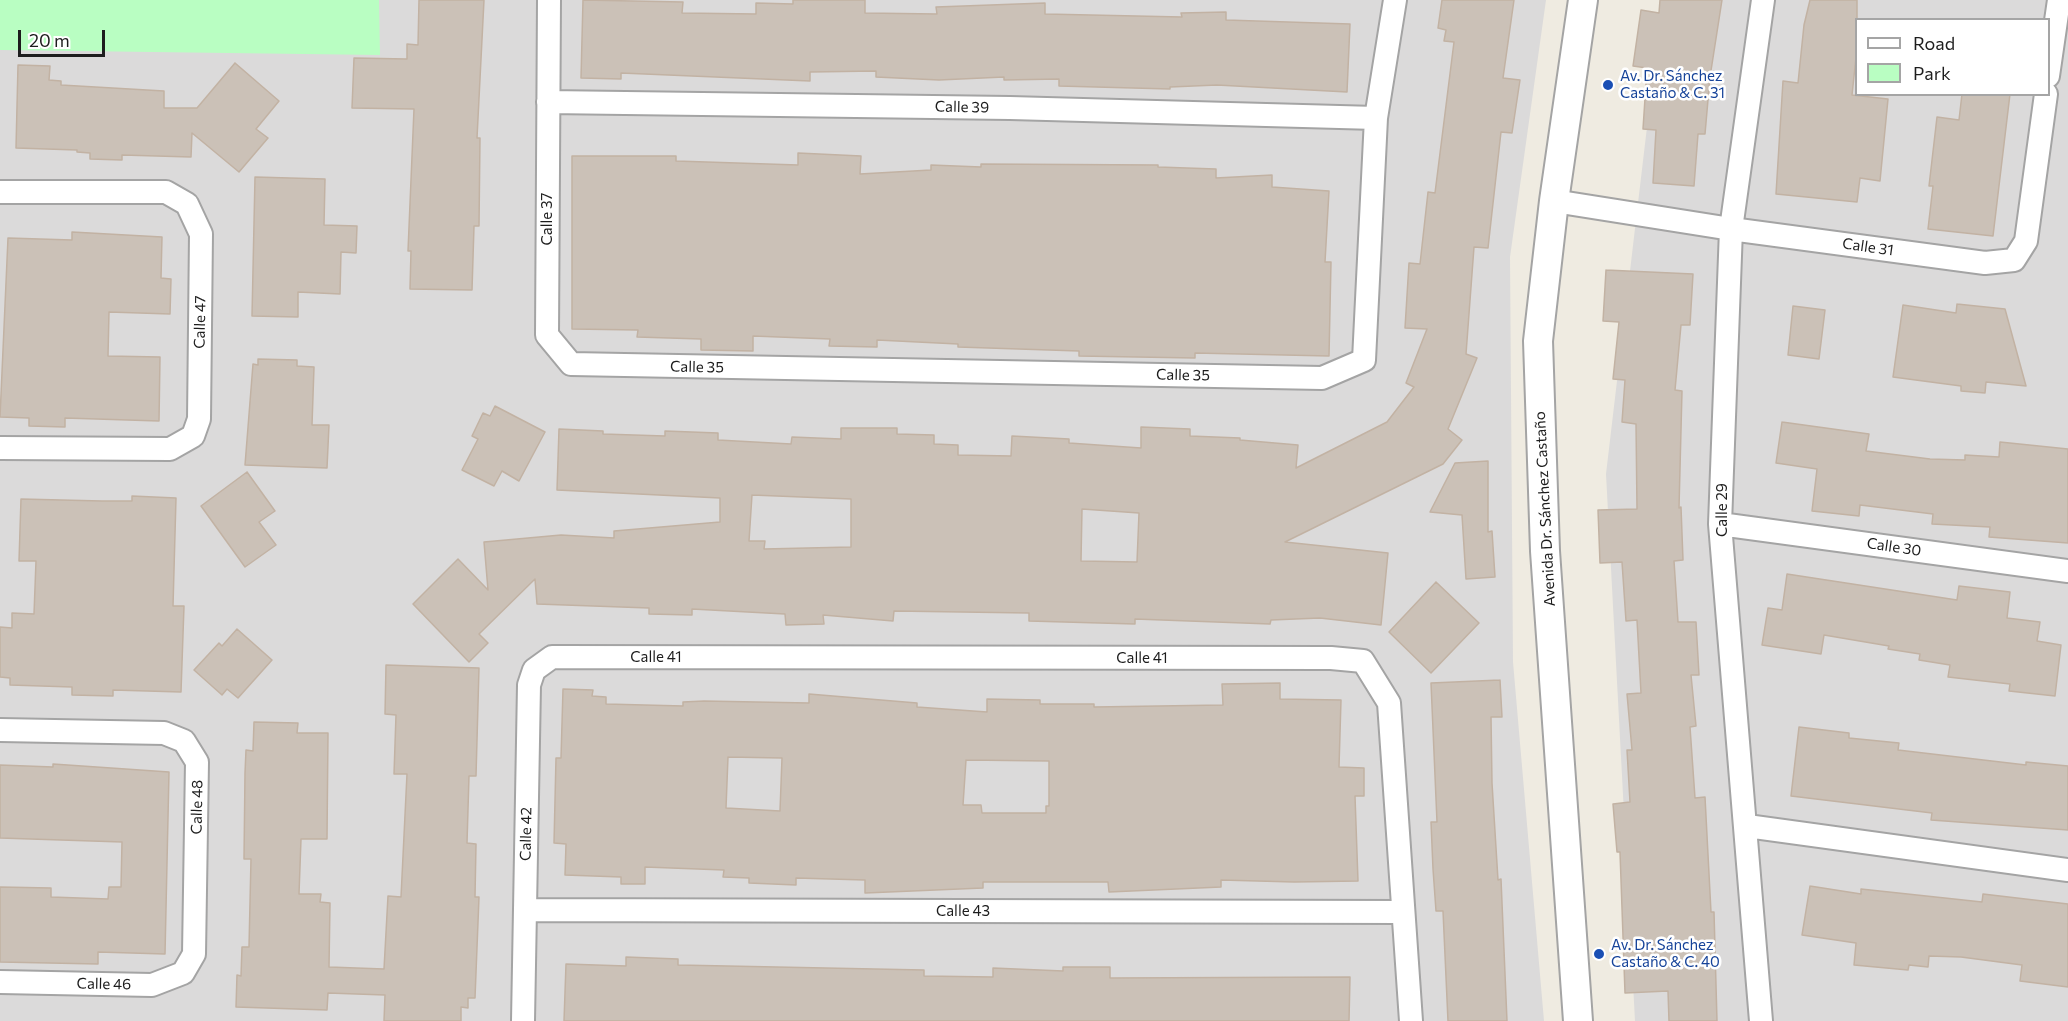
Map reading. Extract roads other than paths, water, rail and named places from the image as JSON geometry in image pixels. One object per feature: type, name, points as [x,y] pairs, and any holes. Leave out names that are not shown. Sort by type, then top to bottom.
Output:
[{"type":"street","name":"Calle 37","points":[[549,0],[547,335],[571,364],[636,366]]},
{"type":"street","name":"Calle 35","points":[[636,366],[1322,378],[1364,360],[1376,118],[1395,0]]},
{"type":"street","name":"Avenida Dr. Sánchez Castaño","points":[[1578,1021],[1545,551],[1538,341],[1554,201],[1583,0]]},
{"type":"street","name":"Calle 29","points":[[1761,1021],[1747,826],[1720,524],[1731,229],[1763,0]]},
{"type":"street","points":[[2050,68],[2059,0]]},
{"type":"street","name":"Calle 31","points":[[1554,201],[1731,229],[1985,263],[2014,260],[2026,241],[2046,96]]},
{"type":"street","name":"Calle 39","points":[[548,102],[1010,108],[1376,118]]},
{"type":"street","name":"Calle 47","points":[[0,192],[166,192],[187,204],[201,234],[199,419],[193,436],[170,449],[0,448]]},
{"type":"street","name":"Calle 30","points":[[1720,524],[2068,571]]},
{"type":"street","name":"Calle 42","points":[[523,1021],[529,685],[534,670],[552,657]]},
{"type":"street","name":"Calle 41","points":[[552,657],[1319,658],[1363,661],[1389,703],[1411,1021]]},
{"type":"street","name":"Calle 48","points":[[0,730],[164,733],[184,741],[197,762],[194,954]]},
{"type":"street","points":[[1747,826],[2068,870]]},
{"type":"street","name":"Calle 43","points":[[525,910],[1402,912]]},
{"type":"street","name":"Calle 46","points":[[0,982],[152,985],[183,973],[194,954]]},
{"type":"place","name":"Av. Dr. Sánchez Castaño & C. 31","points":[[1608,85]]},
{"type":"place","name":"Av. Dr. Sánchez Castaño & C. 40","points":[[1599,954]]}]
